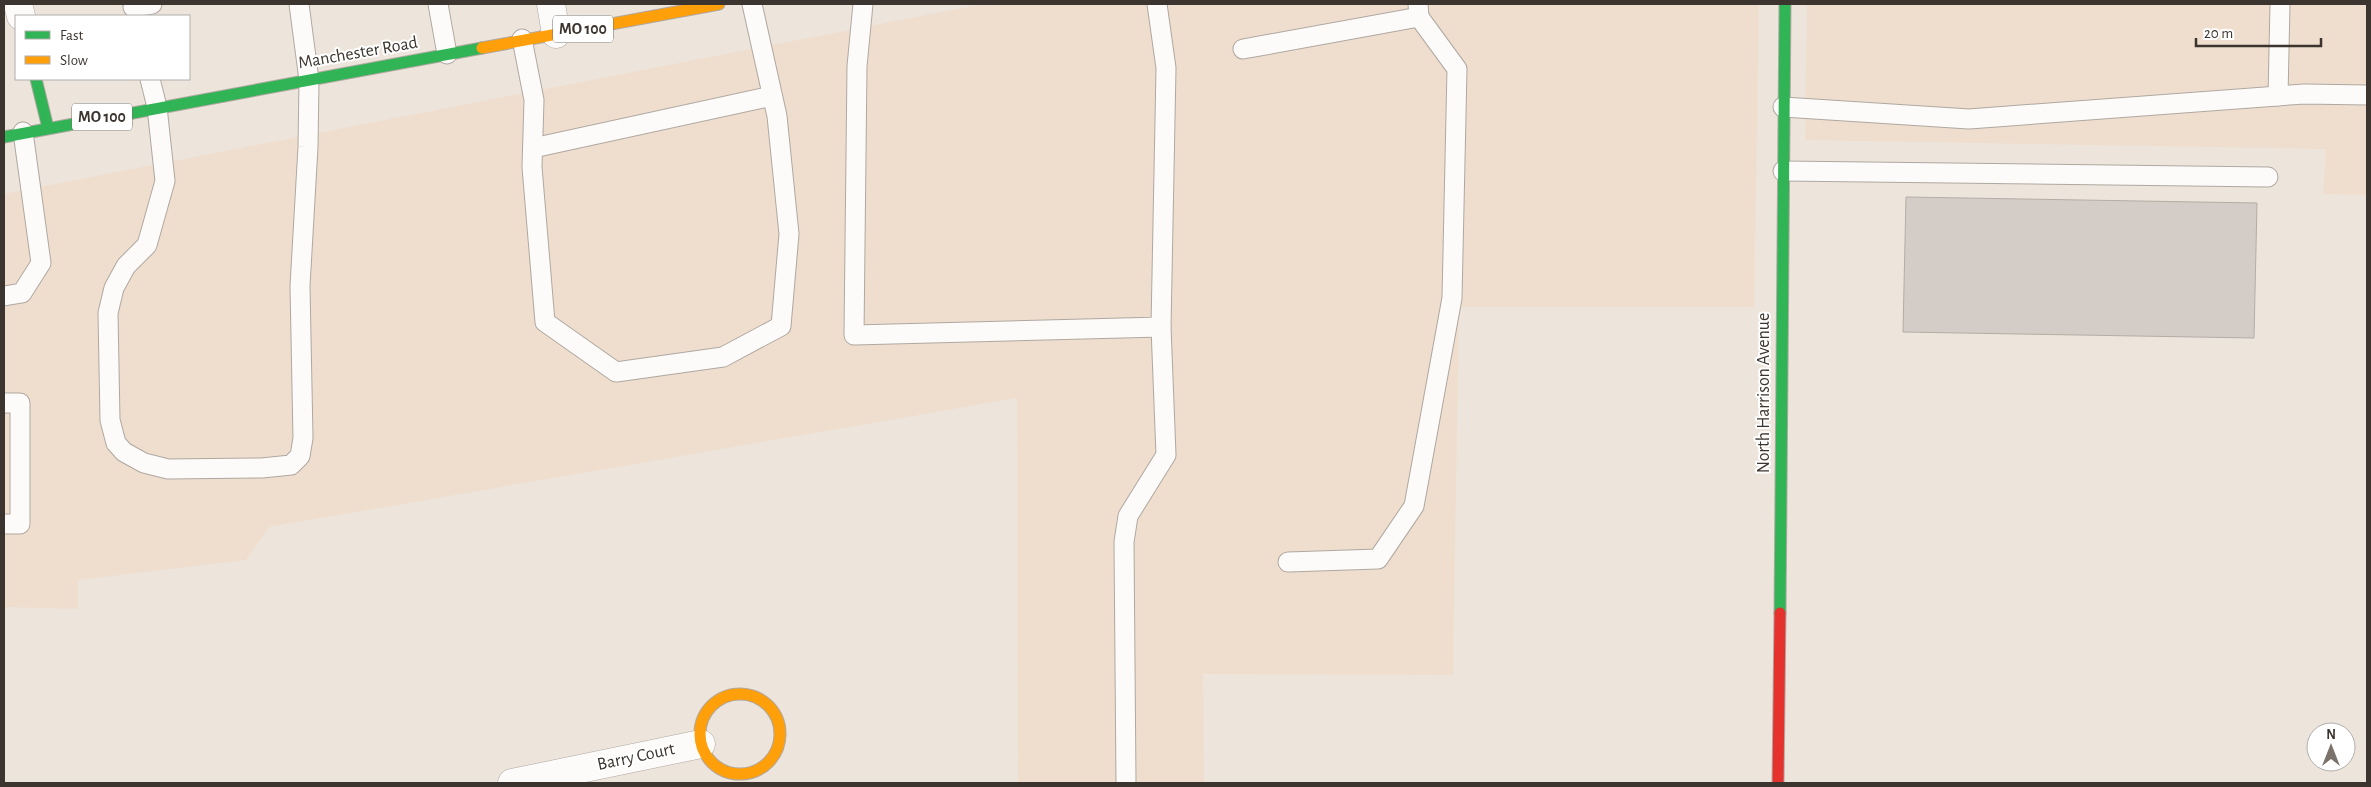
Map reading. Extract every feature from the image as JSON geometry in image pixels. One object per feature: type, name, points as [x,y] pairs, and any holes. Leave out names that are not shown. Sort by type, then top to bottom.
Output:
[{"type":"street","points":[[551,4],[556,34]]},
{"type":"street","name":"Manchester Road","points":[[4,136],[719,4]]},
{"type":"street","name":"North Harrison Avenue","points":[[1778,783],[1785,4]]},
{"type":"street","points":[[36,80],[48,128]]},
{"type":"street","points":[[749,694],[769,705],[777,716],[781,729],[780,742],[775,755],[766,765],[754,772],[734,773],[716,766],[706,756],[701,744],[700,732],[707,710],[725,696],[749,694]]},
{"type":"street","name":"Barry Court","points":[[512,783],[701,744]]},
{"type":"lane","points":[[134,9],[152,4]]},
{"type":"lane","points":[[150,80],[157,107],[165,181],[147,245],[122,274],[114,288],[108,314],[110,420],[116,443],[124,452],[144,463],[168,469],[262,468],[292,465],[300,456],[303,438],[300,286],[308,147],[309,80],[299,4]]},
{"type":"lane","points":[[438,4],[447,54]]},
{"type":"lane","points":[[522,39],[534,100],[532,167],[545,322],[616,372],[723,357],[782,326],[788,234],[777,116],[752,4]]},
{"type":"lane","points":[[863,4],[857,66],[854,335],[1161,327]]},
{"type":"lane","points":[[1126,783],[1124,542],[1128,516],[1166,455],[1161,327],[1166,68],[1157,4]]},
{"type":"lane","points":[[2278,96],[2280,4]]},
{"type":"lane","points":[[1243,49],[1418,10],[1457,69],[1452,298],[1414,506],[1378,559],[1288,562]]},
{"type":"lane","points":[[1783,107],[1970,119],[2304,94],[2367,95]]},
{"type":"lane","points":[[533,148],[772,96]]},
{"type":"lane","points":[[4,296],[22,293],[41,263],[23,132]]},
{"type":"lane","points":[[1783,170],[2268,178]]},
{"type":"lane","points":[[4,403],[20,403],[20,524],[4,524]]},
{"type":"shaded area","points":[[983,4],[1759,4],[1754,307],[1459,307],[1453,675],[1203,674],[1204,783],[1018,783],[1017,398],[269,527],[246,560],[78,580],[78,609],[4,607],[4,194]]},
{"type":"shaded area","points":[[1807,4],[2367,4],[2367,195],[2323,194],[2326,149],[1805,140]]},
{"type":"building","points":[[1906,197],[2257,203],[2254,338],[1903,332]]},
{"type":"traffic: fast","points":[[1780,613],[1785,4]]},
{"type":"traffic: fast","points":[[4,137],[482,48]]},
{"type":"traffic: fast","points":[[36,80],[48,128]]},
{"type":"traffic: slow","points":[[482,48],[719,4]]},
{"type":"traffic: slow","points":[[732,694],[748,694],[762,700],[774,712],[780,726],[780,734],[780,742],[774,756],[762,768],[748,774],[732,774],[718,768],[706,756],[700,742],[700,726],[706,712],[718,700],[732,694]]},
{"type":"traffic: jam","points":[[1778,783],[1780,613]]}]
